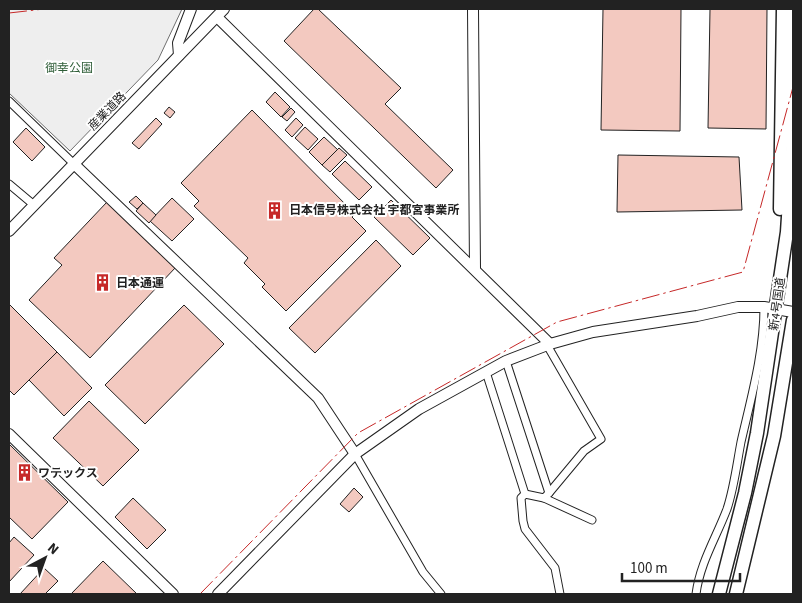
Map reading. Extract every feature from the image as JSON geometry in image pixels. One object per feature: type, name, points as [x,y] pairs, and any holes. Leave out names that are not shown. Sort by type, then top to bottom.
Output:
[{"type":"highway","points":[[779,286],[783,9]]},
{"type":"highway","name":"新4号国道","points":[[719,594],[747,484],[757,433],[770,308],[779,286],[788,232],[792,155],[793,9]]},
{"type":"highway","name":"新4号国道","points":[[736,594],[774,436],[793,320]]},
{"type":"street","points":[[179,55],[178,43],[191,9]]},
{"type":"street","points":[[474,9],[475,269]]},
{"type":"street","points":[[221,13],[548,344],[601,439],[584,451],[546,496]]},
{"type":"street","name":"産業道路","points":[[9,231],[221,13]]},
{"type":"street","points":[[9,101],[318,398],[355,454],[423,572],[441,594]]},
{"type":"street","points":[[9,184],[34,205]]},
{"type":"street","points":[[218,594],[355,454],[419,410],[506,361],[548,344],[593,332],[697,316],[738,307],[770,308],[793,312]]},
{"type":"street","points":[[696,594],[706,553],[727,508],[753,393],[764,321],[770,308]]},
{"type":"street","points":[[506,361],[546,496]]},
{"type":"street","points":[[486,372],[525,494]]},
{"type":"street","points":[[9,434],[173,594]]},
{"type":"street","points":[[525,494],[546,496],[592,520]]},
{"type":"street","points":[[525,494],[521,498],[525,528],[555,568],[560,594]]},
{"type":"green space","name":"御幸公園","points":[[9,9],[182,9],[158,60],[70,151],[9,93]]},
{"type":"building","points":[[314,9],[318,9],[401,88],[385,104],[453,170],[436,188],[284,41]]},
{"type":"building","points":[[603,9],[681,9],[680,131],[601,130]]},
{"type":"building","points":[[710,9],[767,9],[766,129],[708,128]]},
{"type":"building","points":[[275,92],[290,107],[281,117],[266,102]]},
{"type":"building","points":[[169,107],[175,112],[170,118],[164,113]]},
{"type":"building","points":[[291,108],[295,112],[287,121],[282,117]]},
{"type":"building","name":"日本信号株式会社 宇都宮事業所","points":[[252,110],[355,214],[352,217],[366,231],[286,311],[262,287],[265,284],[244,263],[248,258],[194,206],[199,201],[181,183]]},
{"type":"building","points":[[156,118],[162,124],[139,149],[132,143]]},
{"type":"building","points":[[296,118],[303,125],[292,137],[285,130]]},
{"type":"building","points":[[305,127],[318,139],[308,150],[295,138]]},
{"type":"building","points":[[26,128],[45,147],[32,161],[13,142]]},
{"type":"building","points":[[324,137],[338,150],[322,165],[309,152]]},
{"type":"building","points":[[339,148],[347,155],[330,172],[322,165]]},
{"type":"building","points":[[618,155],[739,157],[742,210],[617,212]]},
{"type":"building","points":[[345,161],[372,187],[359,200],[332,174]]},
{"type":"building","points":[[136,196],[143,203],[137,209],[129,202]]},
{"type":"building","points":[[172,198],[194,219],[172,241],[150,221]]},
{"type":"building","points":[[391,200],[430,238],[413,255],[374,217]]},
{"type":"building","name":"日本通運","points":[[107,202],[176,267],[90,358],[29,300],[62,265],[54,258]]},
{"type":"building","points":[[143,203],[156,215],[149,223],[136,211]]},
{"type":"building","points":[[376,240],[401,266],[315,353],[289,328]]},
{"type":"building","points":[[9,304],[57,352],[14,395],[9,390]]},
{"type":"building","points":[[184,305],[224,344],[145,424],[105,385]]},
{"type":"building","points":[[57,352],[92,388],[64,416],[29,380]]},
{"type":"building","points":[[89,401],[139,450],[103,486],[53,438]]},
{"type":"building","name":"ワテックス","points":[[9,444],[68,502],[32,539],[9,517]]},
{"type":"building","points":[[354,488],[363,497],[349,512],[340,504]]},
{"type":"building","points":[[133,498],[166,530],[147,549],[115,517]]},
{"type":"building","points":[[14,537],[34,555],[9,582],[9,543]]},
{"type":"building","points":[[103,561],[137,594],[71,594]]},
{"type":"building","points":[[44,568],[58,581],[45,594],[20,594]]},
{"type":"power","points":[[9,13],[44,9]]},
{"type":"power","points":[[200,594],[358,433],[557,322],[743,272],[793,87]]},
{"type":"place","name":"日本信号株式会社 宇都宮事業所","points":[[275,210]]},
{"type":"place","name":"日本通運","points":[[102,283]]},
{"type":"place","name":"ワテックス","points":[[24,473]]}]
